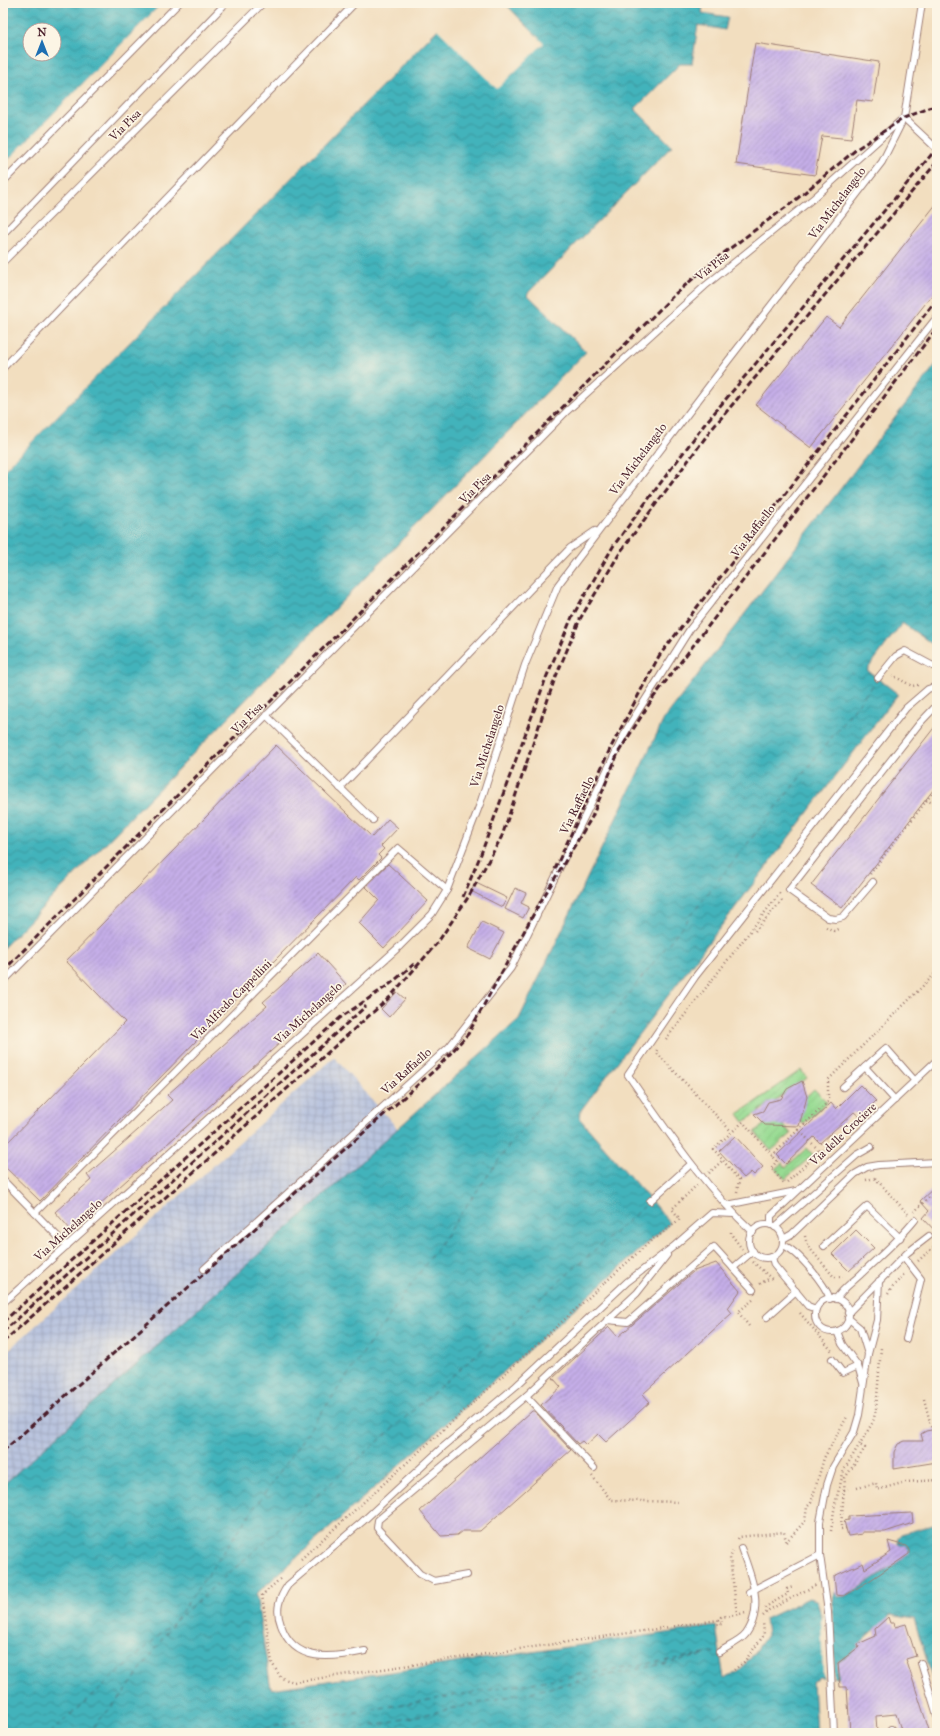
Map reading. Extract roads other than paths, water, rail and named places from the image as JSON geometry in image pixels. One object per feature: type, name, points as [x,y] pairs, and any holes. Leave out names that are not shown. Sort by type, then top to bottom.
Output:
[{"type":"lane","points":[[3,182],[179,3]]},
{"type":"lane","name":"Via Pisa","points":[[3,234],[226,3]]},
{"type":"lane","name":"Via Pisa","points":[[3,262],[263,3]]},
{"type":"lane","points":[[3,368],[355,3]]},
{"type":"lane","points":[[922,3],[904,118],[937,149]]},
{"type":"lane","name":"Via Pisa","points":[[3,982],[567,411],[705,286],[815,197],[904,118]]},
{"type":"lane","name":"Via Michelangelo","points":[[3,1303],[416,931],[432,914],[447,890],[480,804],[525,665],[558,584],[882,162],[904,118]]},
{"type":"lane","name":"Via Raffaello","points":[[204,1269],[449,1047],[511,968],[628,727],[690,629],[937,316]]},
{"type":"lane","points":[[340,788],[570,548],[600,528]]},
{"type":"lane","points":[[878,678],[896,656],[905,651],[936,665]]},
{"type":"lane","points":[[753,1232],[734,1214],[691,1164],[628,1075],[696,977],[906,708],[928,689],[937,686]]},
{"type":"lane","points":[[873,882],[843,917],[836,919],[828,918],[789,890],[919,724],[937,705]]},
{"type":"lane","points":[[266,715],[373,820]]},
{"type":"lane","name":"Via Alfredo Cappellini","points":[[35,1213],[398,848],[447,890]]},
{"type":"lane","points":[[843,1087],[886,1048],[915,1081]]},
{"type":"lane","name":"Via delle Crociere","points":[[773,1226],[771,1216],[937,1060]]},
{"type":"lane","points":[[865,1067],[895,1100]]},
{"type":"lane","points":[[773,1226],[857,1155],[871,1147]]},
{"type":"lane","points":[[783,1242],[855,1174],[867,1167],[937,1162]]},
{"type":"lane","points":[[650,1201],[691,1164]]},
{"type":"lane","points":[[3,1180],[66,1246]]},
{"type":"lane","points":[[727,1205],[798,1191]]},
{"type":"lane","points":[[824,1246],[867,1206],[900,1238]]},
{"type":"lane","points":[[365,1651],[330,1657],[301,1651],[290,1644],[284,1634],[278,1611],[281,1596],[288,1585],[302,1571],[362,1522],[443,1447],[516,1386],[628,1282],[673,1247],[712,1213],[734,1214]]},
{"type":"lane","points":[[912,1218],[900,1238],[854,1281],[844,1287],[833,1299],[822,1302],[816,1309],[816,1320],[818,1325],[826,1331],[837,1331],[846,1324],[848,1316],[879,1281],[929,1236]]},
{"type":"lane","points":[[759,1226],[773,1226],[779,1230],[783,1242],[781,1250],[772,1257],[761,1257],[753,1251],[750,1241],[753,1232],[759,1226]]},
{"type":"lane","points":[[783,1242],[790,1247],[804,1262],[833,1299],[844,1304],[848,1316],[860,1328],[868,1354]]},
{"type":"lane","points":[[467,1575],[434,1581],[420,1574],[377,1528],[378,1520],[526,1396],[637,1293],[673,1247]]},
{"type":"lane","points":[[607,1320],[628,1322],[714,1247],[753,1290]]},
{"type":"lane","points":[[733,1268],[753,1251]]},
{"type":"lane","points":[[772,1257],[774,1265],[808,1306],[816,1309]]},
{"type":"lane","points":[[904,1257],[921,1279],[906,1339]]},
{"type":"lane","points":[[834,1733],[830,1684],[828,1612],[820,1555],[820,1522],[827,1485],[833,1467],[854,1432],[859,1415],[868,1354],[877,1320],[879,1281]]},
{"type":"lane","points":[[767,1317],[796,1291]]},
{"type":"lane","points":[[837,1331],[842,1344],[858,1366],[864,1384]]},
{"type":"lane","points":[[832,1359],[844,1372],[858,1366]]},
{"type":"lane","points":[[526,1396],[594,1468]]},
{"type":"lane","points":[[719,1652],[745,1635],[755,1612],[755,1589],[737,1546]]},
{"type":"lane","points":[[749,1592],[820,1555]]},
{"type":"lane","points":[[921,1664],[937,1715]]},
{"type":"water","points":[[3,3],[162,3],[3,165]]},
{"type":"water","points":[[505,3],[703,3],[702,13],[728,17],[725,30],[698,25],[692,64],[680,64],[635,109],[672,146],[527,294],[586,352],[3,948],[3,471],[438,29],[497,88],[543,43]]},
{"type":"water","points":[[937,363],[937,647],[902,623],[867,670],[898,694],[581,1110],[580,1119],[670,1223],[256,1594],[271,1689],[716,1626],[724,1679],[737,1672],[743,1666],[767,1635],[765,1619],[809,1598],[817,1600],[821,1617],[832,1612],[834,1592],[838,1597],[852,1592],[907,1555],[909,1552],[907,1547],[899,1544],[897,1539],[901,1534],[937,1524],[937,1692],[914,1619],[891,1615],[861,1642],[859,1647],[838,1662],[839,1677],[819,1677],[813,1682],[816,1733],[3,1733],[3,1485],[519,1019],[664,719]]},
{"type":"railway","points":[[3,971],[675,294],[721,255],[793,202],[858,148],[904,118],[937,105]]},
{"type":"railway","points":[[463,897],[481,854],[546,678],[572,617],[614,545],[704,425],[937,148]]},
{"type":"railway","points":[[3,1342],[390,997],[438,942],[469,896],[502,836],[554,681],[580,619],[621,551],[711,430],[937,162]]},
{"type":"railway","points":[[555,869],[610,749],[659,656],[937,299]]},
{"type":"railway","points":[[3,1451],[438,1067],[468,1034],[538,906],[592,817],[618,753],[653,698],[937,328]]},
{"type":"railway","points":[[3,1322],[340,1018],[390,984],[414,964]]},
{"type":"railway","points":[[3,1332],[366,1006]]}]
